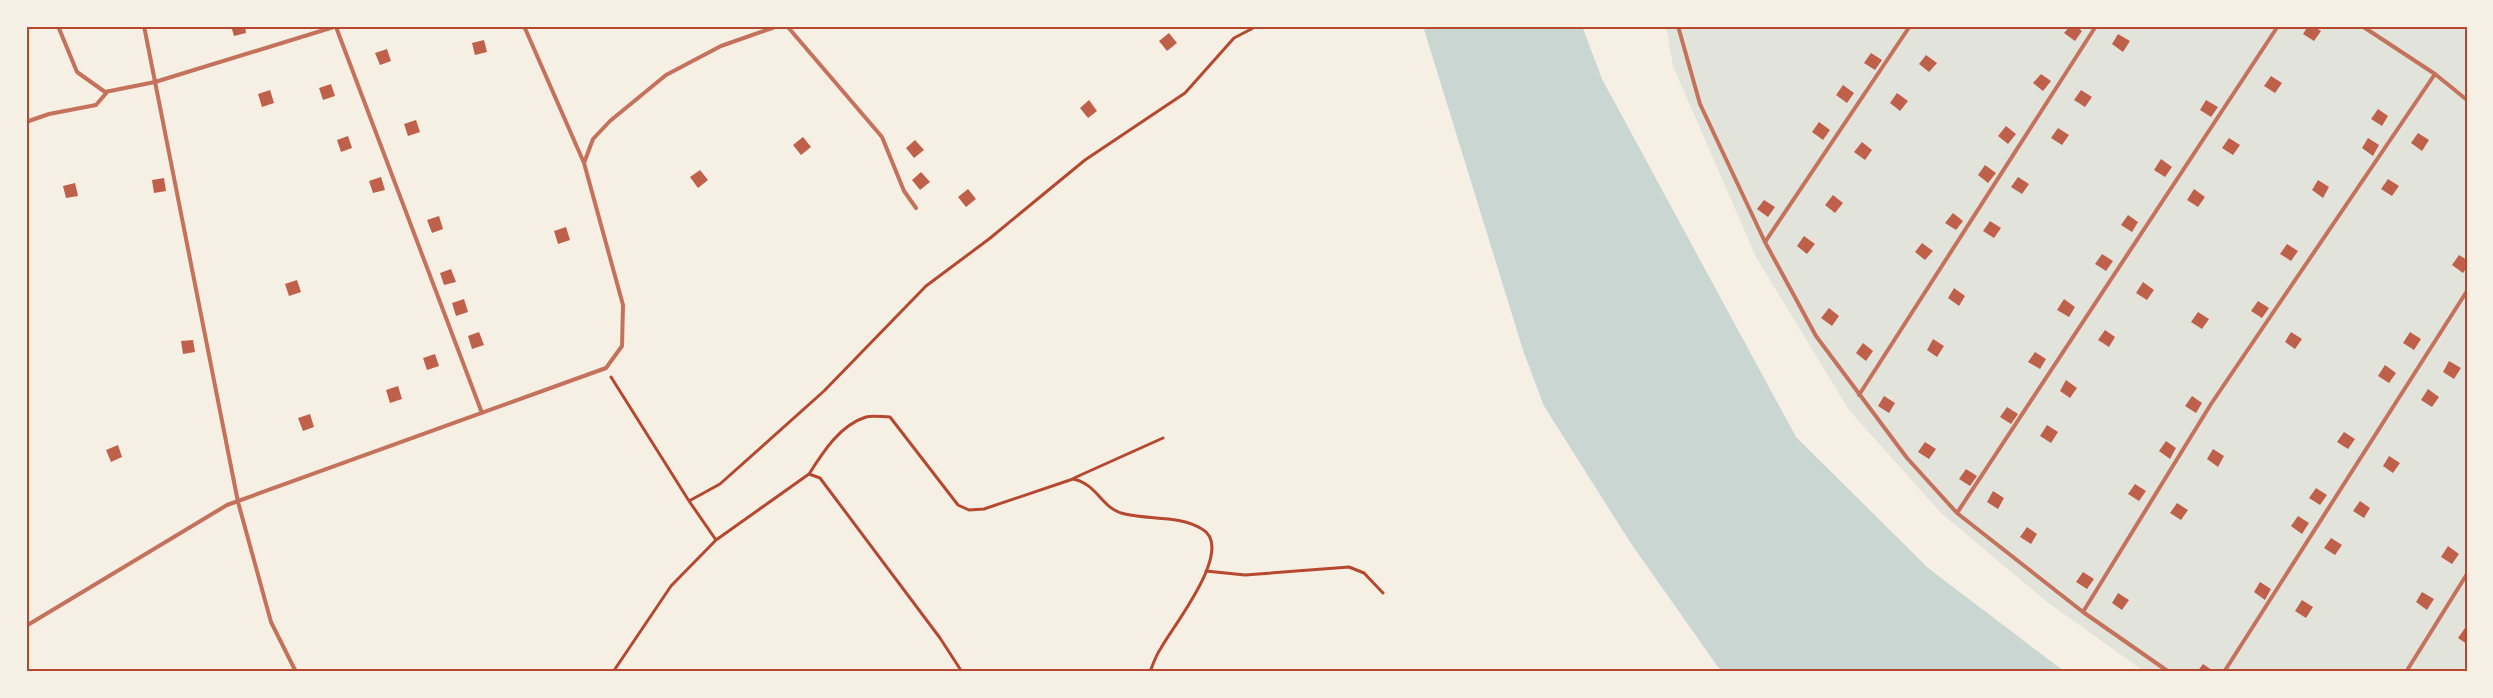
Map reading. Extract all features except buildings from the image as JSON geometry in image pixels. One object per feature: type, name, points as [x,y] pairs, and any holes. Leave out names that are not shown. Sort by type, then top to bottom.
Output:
[{"type":"lane","points":[[58,26],[77,72],[105,92],[155,82],[337,26],[482,413]]},
{"type":"lane","points":[[144,26],[238,502],[271,622],[296,672]]},
{"type":"lane","points":[[26,626],[227,505],[606,368],[622,346],[623,305],[584,163],[524,26]]},
{"type":"lane","points":[[584,163],[593,138],[610,121],[666,74],[722,46],[778,26],[951,26]]},
{"type":"lane","points":[[787,26],[882,137],[904,191],[916,208]]},
{"type":"lane","points":[[1678,26],[1700,104],[1765,242],[1816,336],[1859,395],[1907,458],[1957,513],[2083,612],[2169,672]]},
{"type":"lane","points":[[1765,242],[1910,26]]},
{"type":"lane","points":[[1859,395],[2096,26]]},
{"type":"lane","points":[[1957,513],[2278,26]]},
{"type":"lane","points":[[2362,26],[2435,74],[2467,100]]},
{"type":"lane","points":[[2083,612],[2211,404],[2435,74]]},
{"type":"lane","points":[[26,122],[48,114],[96,105],[108,91]]},
{"type":"lane","points":[[2224,672],[2467,291]]},
{"type":"lane","points":[[2406,672],[2467,574]]},
{"type":"path","points":[[689,501],[720,484],[824,391],[926,286],[989,239],[1085,160],[1186,93],[1234,38],[1257,26]]},
{"type":"path","points":[[606,368],[689,501],[716,540]]},
{"type":"path","points":[[613,672],[671,586],[716,540],[809,474],[820,456],[848,425],[868,416],[890,417],[958,505],[969,510],[1000,505],[1073,479],[1163,438]]},
{"type":"path","points":[[809,474],[820,478],[940,638],[962,672]]},
{"type":"path","points":[[1073,479],[1084,481],[1092,487],[1113,510],[1124,514],[1183,521],[1204,529],[1212,539],[1213,552],[1201,585],[1159,649],[1150,672]]},
{"type":"path","points":[[1206,571],[1245,575],[1349,567],[1364,573],[1383,593]]},
{"type":"shaded area","points":[[1423,26],[1582,26],[1602,79],[1796,437],[1928,568],[2065,672],[1724,672],[1718,667],[1630,542],[1544,406],[1523,350]]},
{"type":"shaded area","points":[[1666,26],[2467,26],[2467,672],[2145,672],[2047,602],[1941,513],[1849,410],[1756,257],[1673,66]]}]
